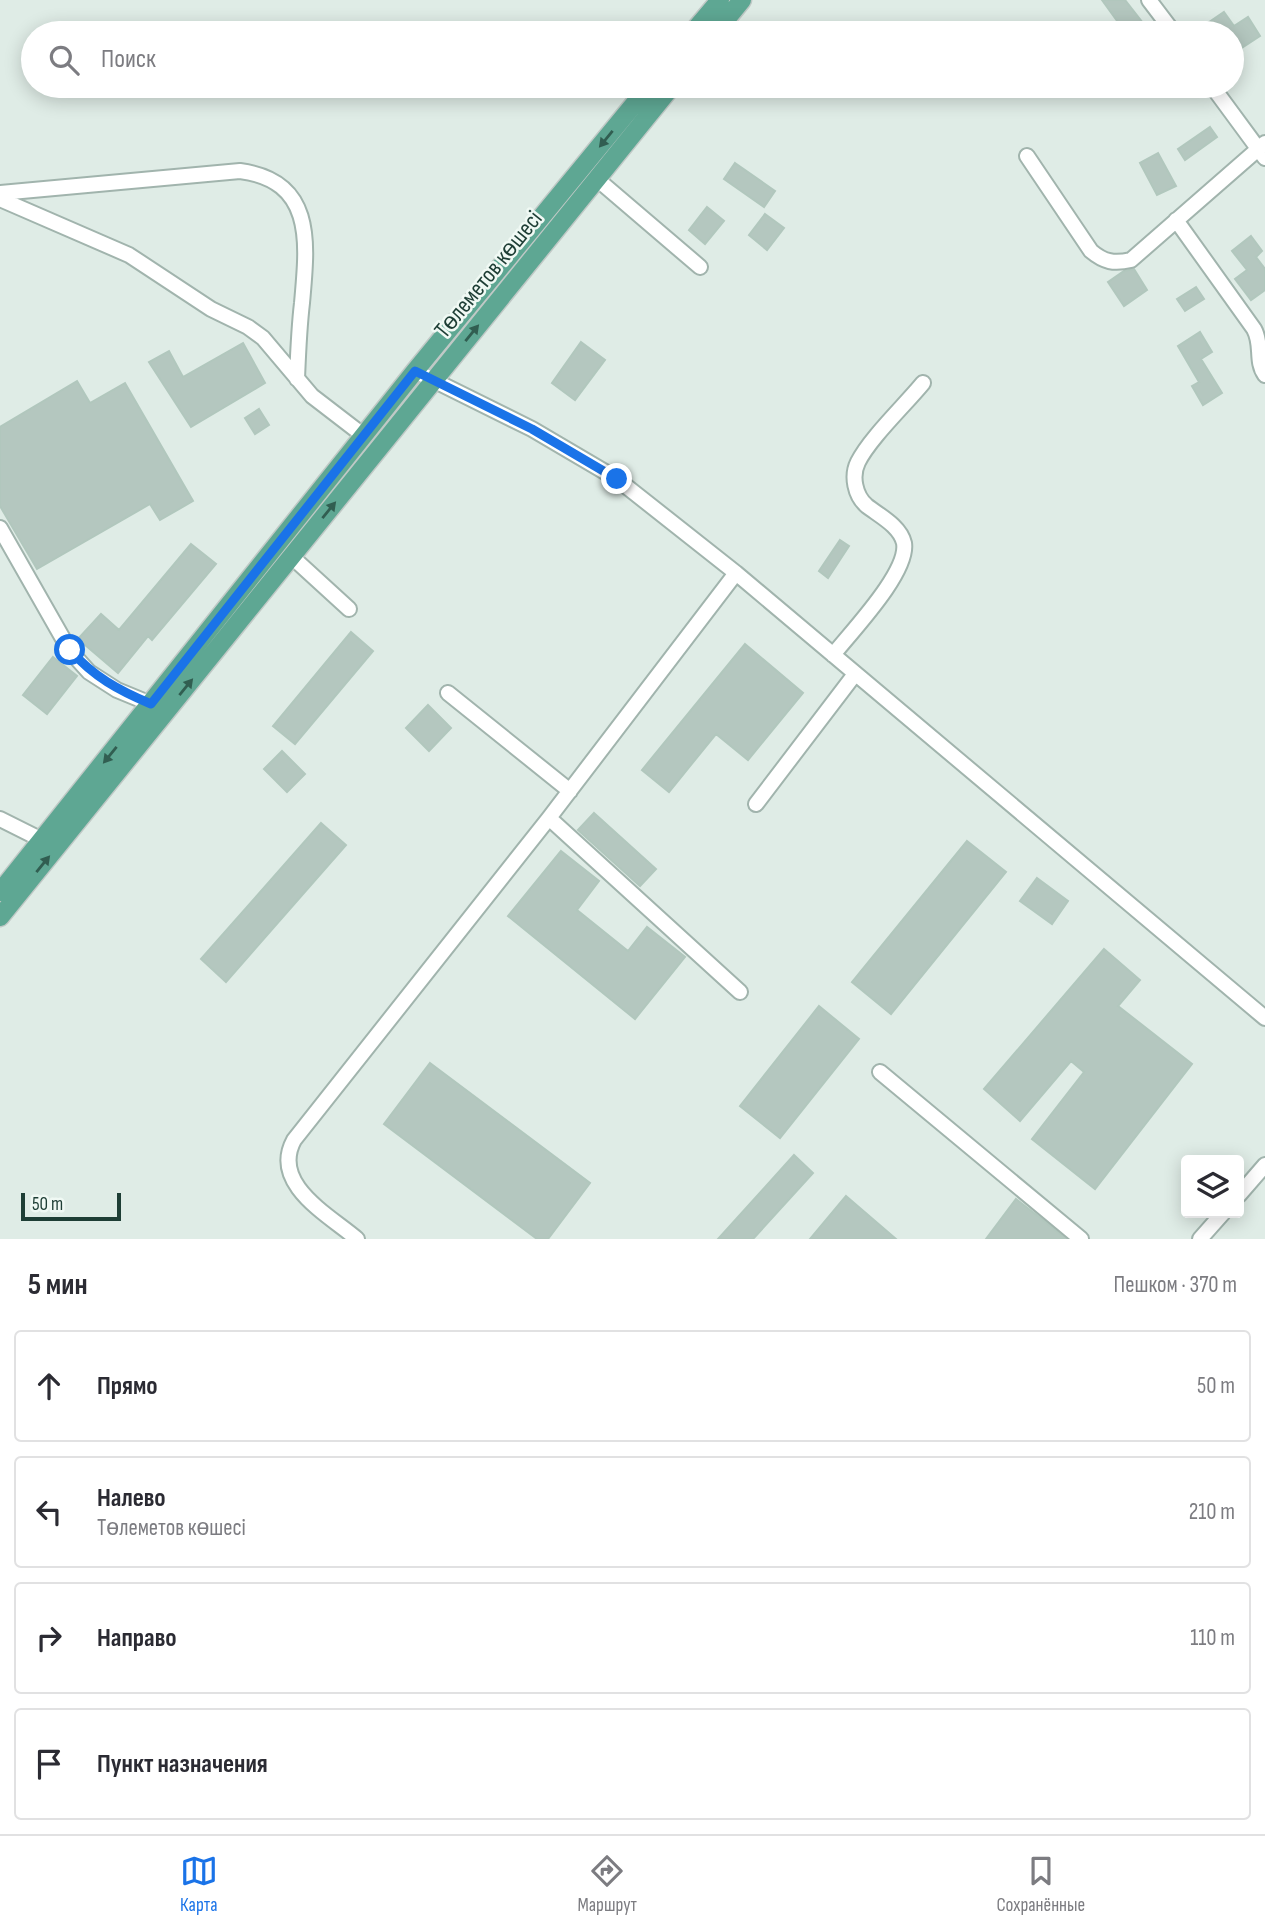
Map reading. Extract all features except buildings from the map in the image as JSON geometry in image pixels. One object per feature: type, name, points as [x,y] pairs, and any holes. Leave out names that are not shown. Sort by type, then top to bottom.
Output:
[{"type":"main road","points":[[702,21],[720,0]]},
{"type":"main road","points":[[725,21],[742,0]]},
{"type":"main road","name":"Төлеметов көшесі","points":[[0,892],[415,371],[639,98]]},
{"type":"main road","name":"Төлеметов көшесі","points":[[0,917],[663,98]]},
{"type":"street","points":[[1149,0],[1165,21]]},
{"type":"street","points":[[1027,156],[1091,251],[1100,258],[1120,263],[1131,260],[1263,150],[1222,98]]},
{"type":"street","points":[[0,193],[240,171],[264,174],[286,189],[304,219],[307,255],[297,379]]},
{"type":"street","points":[[597,179],[700,267]]},
{"type":"street","points":[[0,199],[147,265],[211,309],[248,327],[263,338],[312,396],[364,436]]},
{"type":"street","points":[[1176,220],[1254,329],[1260,346],[1259,367],[1265,375]]},
{"type":"street","points":[[415,371],[532,429],[617,479],[736,573],[1265,1018]]},
{"type":"street","points":[[833,655],[895,575],[903,558],[904,543],[895,527],[863,503],[855,487],[858,461],[923,383]]},
{"type":"street","points":[[0,528],[70,650],[89,672],[117,690],[151,704]]},
{"type":"street","points":[[291,556],[349,609]]},
{"type":"street","points":[[357,1239],[292,1182],[289,1173],[289,1150],[570,791],[736,573]]},
{"type":"street","points":[[756,804],[855,674]]},
{"type":"street","points":[[448,692],[570,791]]},
{"type":"street","points":[[549,818],[740,992]]},
{"type":"street","points":[[0,819],[42,840]]},
{"type":"street","points":[[880,1072],[1081,1239]]},
{"type":"street","points":[[1244,1189],[1265,1165]]},
{"type":"street","points":[[1200,1239],[1219,1218]]},
{"type":"route","points":[[70,650],[89,672],[117,690],[151,704],[415,371],[532,429],[617,479]]}]
